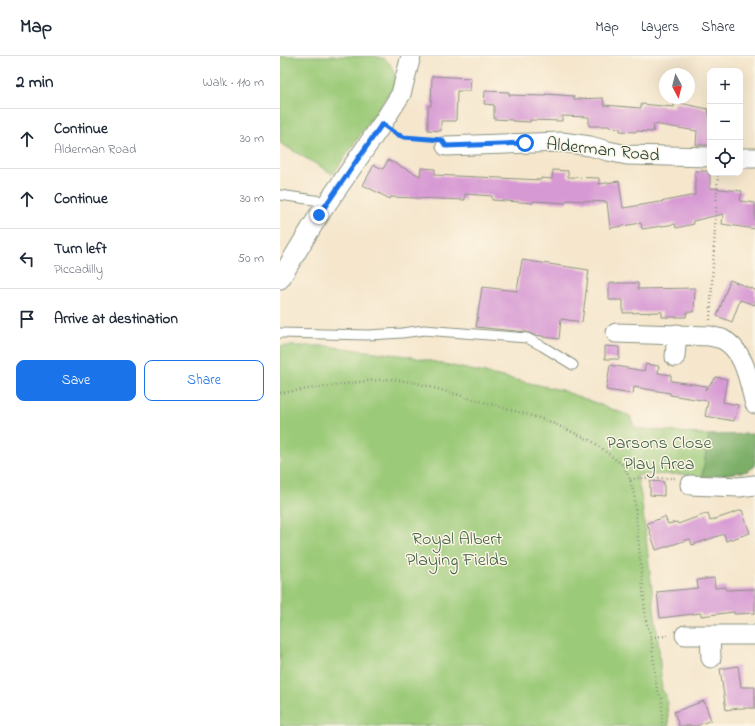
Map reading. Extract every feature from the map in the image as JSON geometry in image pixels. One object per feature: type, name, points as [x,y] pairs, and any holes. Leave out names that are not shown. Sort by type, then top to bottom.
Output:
[{"type":"street","points":[[280,279],[328,202],[401,94],[411,56]]},
{"type":"street","name":"Alderman Road","points":[[446,146],[472,137],[562,142],[590,146],[608,152],[627,155],[707,157]]},
{"type":"street","points":[[743,158],[755,158]]},
{"type":"street","points":[[616,333],[710,336],[722,340],[734,348],[745,366],[755,404]]},
{"type":"street","points":[[675,357],[677,334]]},
{"type":"street","points":[[690,485],[739,487],[755,485]]},
{"type":"street","points":[[685,635],[755,635]]},
{"type":"street","points":[[710,635],[711,658]]},
{"type":"lane","points":[[280,195],[328,202]]},
{"type":"lane","points":[[280,333],[369,335],[424,330],[527,338],[573,365]]},
{"type":"path","points":[[382,124],[396,134],[404,137],[442,140],[446,146]]},
{"type":"path","points":[[710,336],[718,176]]},
{"type":"path","points":[[280,393],[366,380],[390,380],[417,383],[546,420],[592,441],[624,466],[634,494],[646,621],[650,637],[657,690],[662,699],[662,726]]},
{"type":"path","points":[[630,480],[636,478],[678,478],[690,485]]},
{"type":"green space","points":[[280,56],[375,56],[385,59],[390,64],[395,75],[394,86],[333,174],[280,143]]},
{"type":"green space","name":"Royal Albert Playing Fields","points":[[280,346],[326,346],[408,356],[561,390],[630,416],[635,428],[709,435],[702,478],[682,474],[638,475],[637,478],[641,495],[659,650],[662,690],[666,695],[669,726],[280,726]]},
{"type":"green space","points":[[755,434],[755,466],[748,471],[702,478],[709,435]]},
{"type":"building","points":[[432,76],[471,78],[470,91],[457,91],[456,121],[441,121],[441,131],[428,130],[428,106],[431,106]]},
{"type":"building","points":[[485,91],[509,92],[509,95],[545,96],[545,94],[574,96],[574,99],[603,98],[604,105],[641,108],[641,104],[674,107],[675,104],[684,104],[707,109],[707,145],[696,145],[697,131],[654,124],[653,132],[635,132],[620,131],[620,128],[609,126],[589,126],[589,117],[562,116],[562,121],[530,120],[530,122],[494,119],[494,105],[484,104]]},
{"type":"building","points":[[388,160],[420,176],[421,168],[435,169],[435,175],[541,180],[541,178],[552,179],[553,170],[568,171],[568,177],[599,178],[599,184],[619,181],[623,208],[695,195],[695,171],[707,171],[707,176],[710,176],[710,188],[742,191],[740,201],[755,203],[755,229],[722,224],[723,214],[693,221],[694,224],[676,228],[675,224],[642,229],[641,223],[610,228],[607,202],[567,200],[566,203],[534,201],[533,203],[492,200],[492,196],[465,194],[465,200],[391,197],[390,199],[363,185],[374,165],[383,169]]},
{"type":"building","points":[[522,260],[589,270],[582,322],[561,319],[559,339],[543,337],[527,332],[476,327],[482,287],[517,291]]},
{"type":"building","points":[[730,280],[755,290],[755,305],[740,300],[732,322],[717,316]]},
{"type":"building","points":[[609,283],[638,283],[638,289],[695,288],[694,312],[687,312],[686,317],[662,317],[662,312],[623,313],[623,300],[609,300]]},
{"type":"building","points":[[605,346],[619,347],[619,359],[605,359]]},
{"type":"building","points":[[646,364],[659,366],[658,373],[671,375],[671,381],[707,386],[705,390],[716,377],[727,379],[723,402],[738,405],[734,421],[705,416],[708,401],[634,387],[633,394],[606,390],[610,365],[644,371]]},
{"type":"building","points":[[650,481],[664,482],[664,496],[650,495]]},
{"type":"building","points":[[742,510],[750,533],[726,541],[724,534],[692,545],[690,539],[656,550],[647,523],[665,517],[668,524],[677,522],[678,524],[708,513],[710,521]]},
{"type":"building","points":[[714,578],[715,588],[726,587],[726,590],[755,589],[755,613],[734,614],[734,612],[701,616],[701,613],[660,618],[657,592],[698,588],[697,580]]},
{"type":"building","points":[[738,666],[741,687],[755,687],[755,708],[726,710],[720,669]]},
{"type":"building","points":[[704,701],[711,720],[696,726],[679,726],[674,712]]},
{"type":"route","points":[[319,215],[382,124],[396,134],[404,137],[442,140],[446,146],[525,143]]},
{"type":"park label","name":"Parsons Close Play Area","points":[[659,452]]}]
